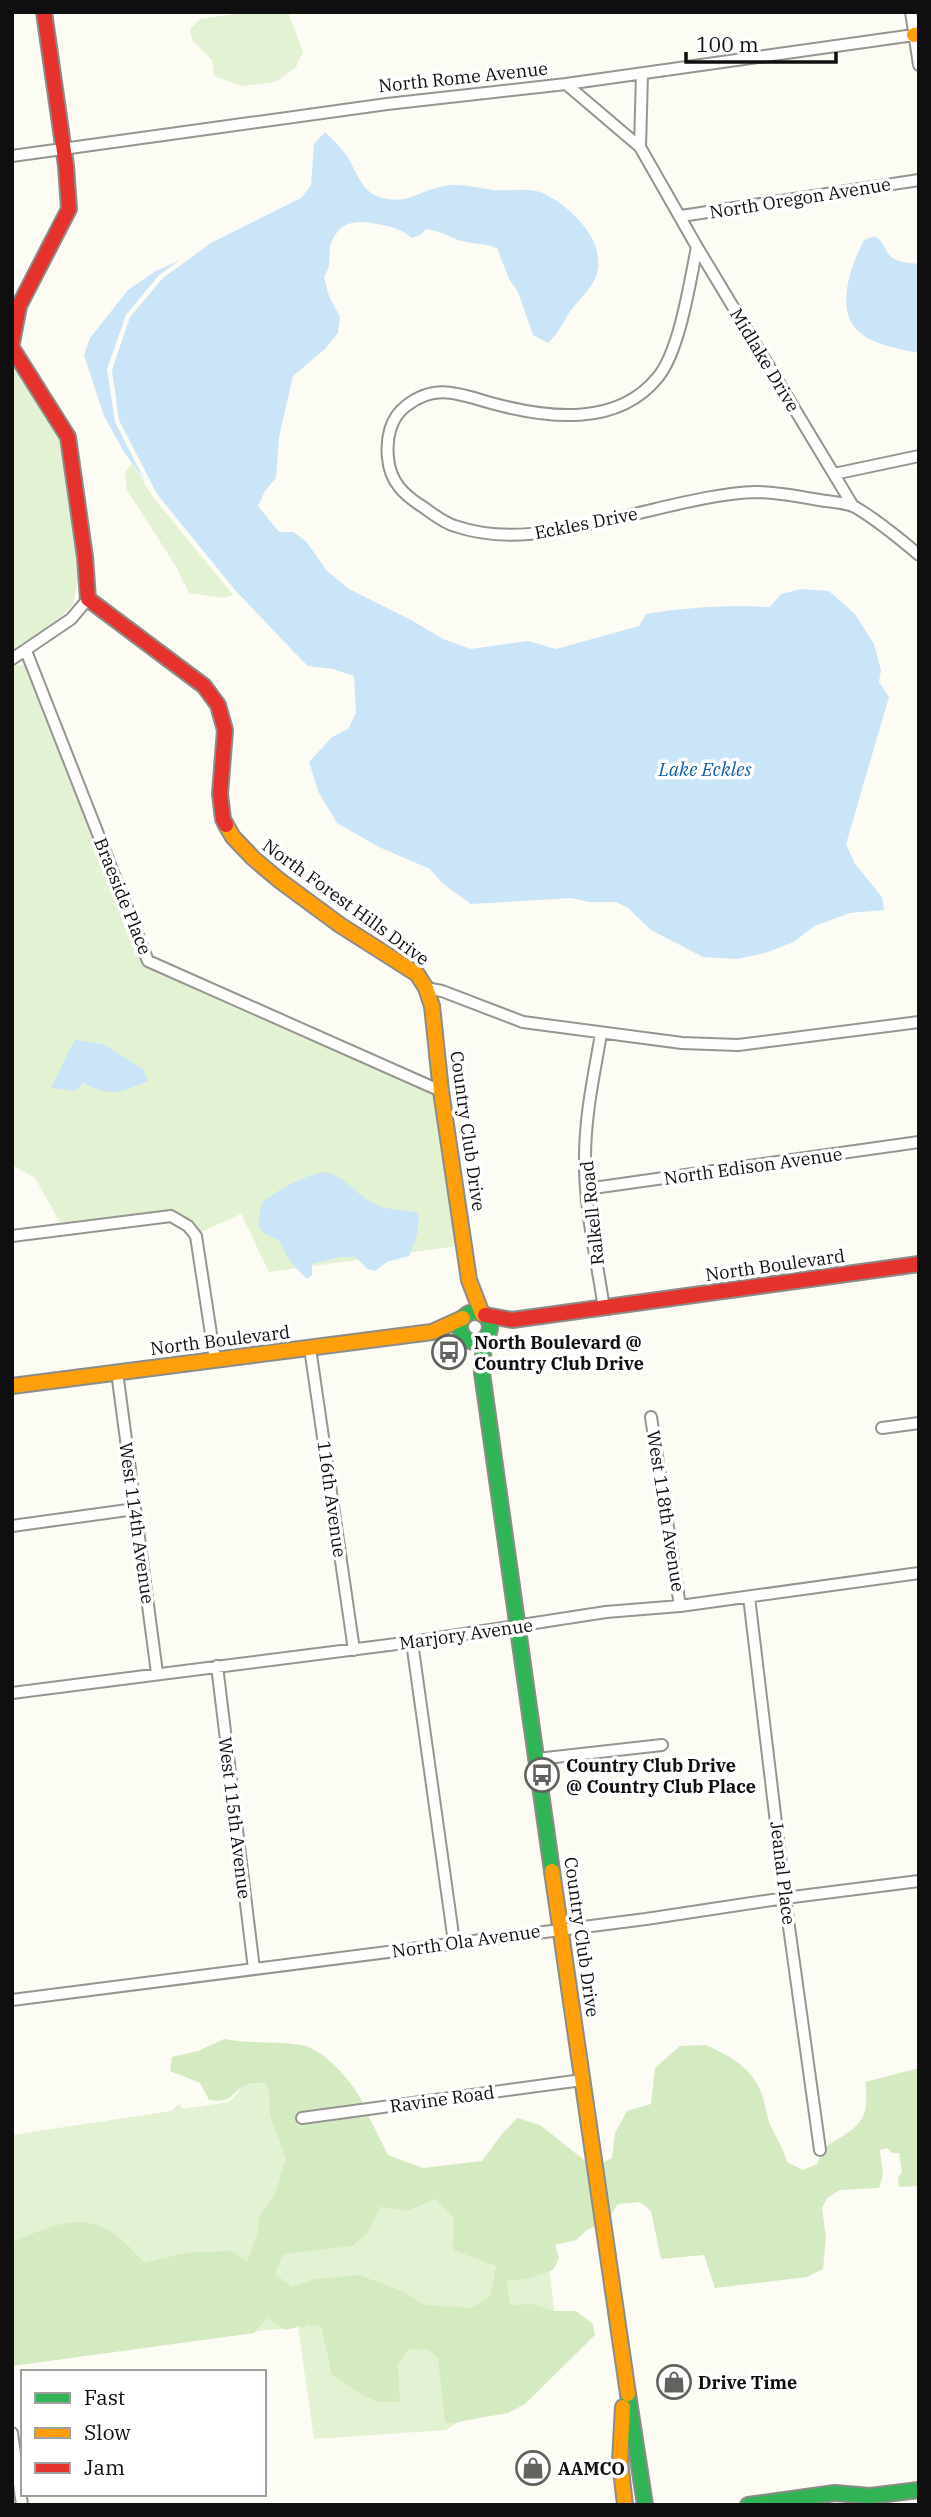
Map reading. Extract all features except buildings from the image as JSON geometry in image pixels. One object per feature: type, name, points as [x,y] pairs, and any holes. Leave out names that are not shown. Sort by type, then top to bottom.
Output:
[{"type":"street","points":[[12,659],[71,619],[88,599],[85,556],[68,437],[12,345],[16,307],[69,209],[44,12]]},
{"type":"street","points":[[911,12],[919,65]]},
{"type":"street","name":"North Rome Avenue","points":[[12,156],[387,104],[566,85],[916,34]]},
{"type":"street","points":[[640,147],[642,74]]},
{"type":"street","points":[[566,85],[640,147],[697,247]]},
{"type":"street","name":"North Oregon Avenue","points":[[681,216],[919,180]]},
{"type":"street","name":"Midlake Drive","points":[[697,247],[853,506]]},
{"type":"street","name":"Eckles Drive","points":[[697,247],[671,351],[659,376],[636,399],[601,412],[564,416],[527,412],[448,391],[429,394],[406,406],[395,417],[389,431],[389,469],[396,484],[407,497],[453,526],[496,535],[543,534],[702,500],[754,492],[782,493],[853,506],[919,555]]},
{"type":"street","points":[[834,474],[919,457]]},
{"type":"street","name":"North Forest Hills Drive","points":[[88,599],[204,686],[217,704],[224,719],[226,743],[219,793],[223,819],[232,837],[292,890],[417,975],[426,988],[442,991],[523,1022],[682,1044],[738,1045],[919,1022]]},
{"type":"street","name":"Braeside Place","points":[[26,650],[148,961],[442,1091]]},
{"type":"street","name":"Country Club Drive","points":[[426,988],[432,1006],[469,1280],[484,1315]]},
{"type":"street","name":"Ralkell Road","points":[[601,1034],[587,1113],[586,1189],[604,1309]]},
{"type":"street","name":"North Edison Avenue","points":[[586,1189],[919,1142]]},
{"type":"street","points":[[12,1236],[171,1216],[188,1226],[196,1236],[215,1360]]},
{"type":"street","name":"North Boulevard","points":[[484,1315],[512,1320],[919,1264]]},
{"type":"street","name":"Country Club Drive","points":[[464,1317],[469,1280]]},
{"type":"street","points":[[474,1312],[484,1315],[490,1324],[476,1338],[460,1327],[464,1317],[474,1312]]},
{"type":"street","name":"North Boulevard","points":[[432,1332],[464,1317]]},
{"type":"street","name":"North Boulevard","points":[[12,1386],[432,1332],[476,1338],[512,1320]]},
{"type":"street","name":"Country Club Drive","points":[[476,1338],[645,2505]]},
{"type":"street","name":"116th Avenue","points":[[310,1348],[354,1650]]},
{"type":"street","name":"West 114th Avenue","points":[[117,1373],[157,1673]]},
{"type":"street","name":"West 118th Avenue","points":[[651,1417],[680,1606]]},
{"type":"street","points":[[882,1428],[919,1423]]},
{"type":"street","points":[[12,1526],[135,1509]]},
{"type":"street","name":"Marjory Avenue","points":[[12,1693],[354,1650],[606,1612],[680,1606],[919,1573]]},
{"type":"street","name":"Jeanal Place","points":[[749,1597],[785,1898],[820,2150]]},
{"type":"street","points":[[412,1642],[454,1942]]},
{"type":"street","name":"West 115th Avenue","points":[[217,1666],[254,1969]]},
{"type":"street","points":[[537,1759],[662,1745]]},
{"type":"street","name":"North Ola Avenue","points":[[12,2000],[646,1919],[919,1881]]},
{"type":"street","name":"Ravine Road","points":[[302,2118],[582,2080]]},
{"type":"street","points":[[625,2378],[620,2461],[625,2505]]},
{"type":"street","points":[[12,2433],[22,2505]]},
{"type":"street","points":[[852,2505],[919,2490]]},
{"type":"street","points":[[748,2505],[835,2493],[871,2501]]},
{"type":"green space","points":[[249,12],[288,12],[303,52],[296,67],[275,82],[241,86],[214,76],[212,60],[192,40],[190,29],[200,19]]},
{"type":"green space","points":[[12,364],[53,424],[62,443],[81,565],[73,604],[36,638],[12,654]]},
{"type":"green space","points":[[132,463],[153,497],[233,595],[223,598],[189,593],[175,565],[127,490],[125,473]]},
{"type":"green space","points":[[23,665],[33,679],[131,940],[140,954],[160,973],[434,1092],[458,1246],[269,1272],[241,1214],[201,1232],[185,1217],[160,1213],[61,1224],[35,1178],[12,1165],[12,667]]},
{"type":"green space","points":[[224,2039],[310,2048],[338,2069],[364,2105],[296,2114],[297,2124],[368,2115],[388,2155],[423,2168],[482,2161],[517,2118],[540,2125],[588,2163],[596,2226],[576,2240],[555,2245],[559,2258],[553,2270],[527,2279],[507,2281],[510,2305],[532,2304],[554,2311],[576,2311],[593,2324],[595,2335],[525,2404],[508,2413],[452,2423],[445,2423],[438,2358],[429,2350],[409,2349],[398,2364],[400,2402],[379,2402],[366,2397],[332,2375],[321,2326],[305,2325],[305,2330],[301,2326],[285,2330],[267,2318],[254,2333],[12,2366],[12,2242],[51,2227],[83,2222],[98,2225],[112,2233],[128,2245],[144,2263],[186,2253],[227,2251],[234,2252],[247,2262],[258,2231],[259,2217],[275,2194],[286,2159],[270,2115],[269,2090],[265,2083],[247,2085],[224,2100],[209,2100],[200,2083],[170,2071],[172,2057],[198,2051]],"holes":[[[435,2199],[454,2218],[453,2250],[496,2266],[491,2295],[472,2308],[424,2305],[402,2291],[359,2275],[316,2279],[292,2287],[275,2274],[283,2254],[352,2246],[368,2233],[380,2207],[408,2211]]]},
{"type":"green space","points":[[706,2045],[732,2059],[753,2077],[787,2162],[803,2170],[817,2164],[821,2155],[826,2154],[825,2147],[859,2122],[866,2107],[865,2082],[919,2068],[919,2186],[899,2187],[898,2178],[902,2172],[899,2153],[892,2153],[887,2148],[880,2150],[883,2175],[879,2188],[840,2190],[827,2198],[822,2208],[826,2237],[823,2269],[807,2277],[715,2288],[704,2255],[661,2259],[651,2211],[640,2202],[618,2204],[607,2220],[600,2164],[612,2158],[615,2133],[627,2111],[651,2104],[655,2068],[680,2046]]},
{"type":"green space","points":[[265,2083],[302,2218],[380,2207],[408,2211],[435,2199],[454,2218],[454,2223],[544,2226],[560,2355],[446,2430],[314,2439],[298,2327],[59,2353],[12,2319],[12,2135],[171,2111],[179,2104],[183,2109],[229,2102],[244,2085]]},
{"type":"water","name":"Lake Eckles","points":[[325,132],[345,153],[363,185],[379,197],[405,199],[436,188],[457,185],[493,190],[531,190],[545,194],[572,213],[593,239],[598,269],[592,284],[548,343],[533,335],[518,292],[509,279],[497,248],[426,229],[412,238],[399,230],[377,224],[357,222],[345,225],[332,241],[329,266],[324,277],[329,296],[340,317],[338,333],[325,349],[293,376],[279,437],[276,478],[265,491],[258,506],[279,532],[293,532],[306,541],[327,571],[349,589],[443,639],[471,649],[528,641],[556,649],[639,626],[646,614],[708,607],[770,607],[781,594],[801,589],[829,591],[855,614],[874,644],[881,670],[879,682],[889,697],[846,844],[855,864],[882,897],[884,910],[850,913],[814,926],[794,942],[765,953],[737,959],[703,957],[651,930],[628,908],[616,902],[589,902],[571,898],[471,904],[442,883],[430,869],[379,847],[337,823],[318,791],[309,762],[332,737],[348,729],[356,713],[354,676],[333,669],[308,666],[235,590],[157,494],[119,420],[112,370],[130,317],[163,278],[211,243],[301,198],[311,185],[314,144]]},
{"type":"water","points":[[875,236],[892,257],[919,264],[919,353],[871,340],[858,331],[851,321],[846,298],[850,273],[864,240]]},
{"type":"water","points":[[180,260],[159,275],[126,315],[107,369],[115,422],[145,481],[124,452],[104,416],[84,355],[90,338],[128,290],[156,271]]},
{"type":"water","points":[[75,1040],[103,1044],[144,1070],[148,1081],[116,1092],[108,1092],[83,1083],[75,1091],[51,1088]]},
{"type":"water","points":[[324,1172],[338,1177],[376,1205],[416,1212],[419,1217],[417,1236],[409,1256],[387,1262],[375,1271],[367,1269],[356,1257],[340,1257],[312,1264],[312,1275],[307,1279],[288,1257],[280,1241],[264,1233],[258,1225],[262,1202],[292,1184]]},
{"type":"traffic: fast","points":[[475,1312],[486,1316],[490,1327],[486,1338],[475,1342],[464,1338],[460,1327],[464,1316],[475,1312]]},
{"type":"traffic: fast","points":[[484,1340],[482,1373],[552,1871]]},
{"type":"traffic: fast","points":[[628,2394],[645,2505]]},
{"type":"traffic: fast","points":[[748,2505],[835,2493],[870,2496],[919,2490]]},
{"type":"traffic: slow","points":[[914,35],[919,34]]},
{"type":"traffic: slow","points":[[226,825],[233,837],[253,858],[279,880],[340,925],[417,974],[426,988],[432,1006],[441,1091],[469,1280],[482,1314]]},
{"type":"traffic: slow","points":[[12,1386],[432,1332],[463,1318]]},
{"type":"traffic: slow","points":[[552,1871],[628,2394]]},
{"type":"traffic: slow","points":[[623,2407],[620,2461],[625,2505]]},
{"type":"traffic: jam","points":[[12,343],[19,306],[69,209],[66,166],[44,12]]},
{"type":"traffic: jam","points":[[12,348],[68,437],[85,557],[88,599],[204,686],[218,705],[225,730],[220,794],[226,825]]},
{"type":"traffic: jam","points":[[485,1315],[512,1320],[919,1264]]},
{"type":"place","name":"North Boulevard @ Country Club Drive","points":[[449,1352]]},
{"type":"place","name":"Country Club Drive @ Country Club Place","points":[[542,1775]]},
{"type":"place","name":"Drive Time","points":[[674,2382]]},
{"type":"place","name":"AAMCO","points":[[533,2468]]}]
